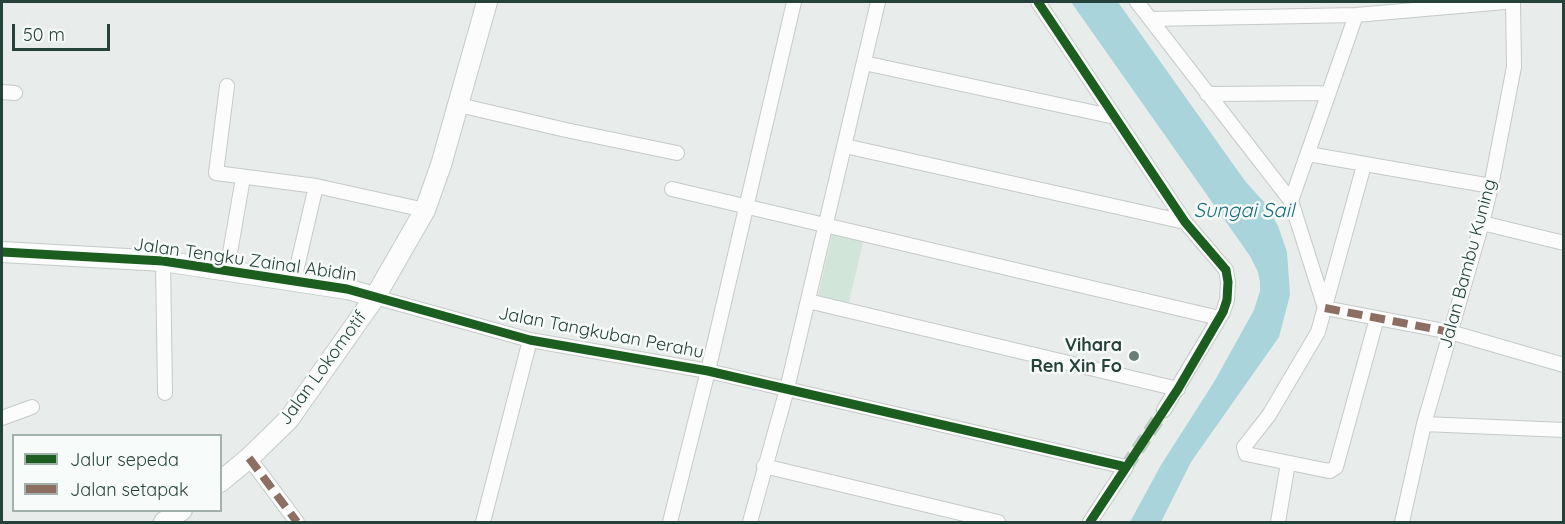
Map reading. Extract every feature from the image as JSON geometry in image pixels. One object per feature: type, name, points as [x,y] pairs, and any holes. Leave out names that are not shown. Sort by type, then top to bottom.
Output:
[{"type":"street","name":"Jalan Lokomotif","points":[[222,480],[289,419],[375,297],[425,210],[459,105],[487,2]]},
{"type":"street","points":[[670,522],[708,371],[794,2]]},
{"type":"street","points":[[750,522],[787,389],[878,2]]},
{"type":"street","points":[[1038,2],[1185,222],[1226,270],[1227,300],[1220,318],[1164,410]]},
{"type":"street","points":[[1137,2],[1291,201],[1325,308]]},
{"type":"street","points":[[1328,2],[1328,16]]},
{"type":"street","points":[[1151,19],[1356,15],[1505,2]]},
{"type":"street","name":"Jalan Bambu Kuning","points":[[1402,522],[1424,424],[1491,186],[1514,68],[1513,2]]},
{"type":"street","points":[[1291,201],[1356,15]]},
{"type":"street","points":[[864,63],[1114,117]]},
{"type":"street","points":[[227,86],[216,173],[316,186],[425,210]]},
{"type":"street","points":[[1208,94],[1329,93]]},
{"type":"street","points":[[459,105],[677,153]]},
{"type":"street","points":[[844,146],[1185,222]]},
{"type":"street","points":[[1308,153],[1364,165],[1491,186]]},
{"type":"street","points":[[1364,165],[1318,332],[1269,415],[1244,447],[1246,454],[1330,471],[1336,467],[1377,318]]},
{"type":"street","points":[[227,270],[243,178]]},
{"type":"street","points":[[294,280],[316,186]]},
{"type":"street","points":[[672,189],[1220,318]]},
{"type":"street","points":[[1482,223],[1563,243]]},
{"type":"street","name":"Jalan Tengku Zainal Abidin","points":[[2,252],[163,261],[294,280],[346,289],[375,297]]},
{"type":"street","points":[[163,261],[165,393]]},
{"type":"street","name":"Jalan Tangkuban Perahu","points":[[375,297],[530,340],[708,371],[1126,467],[1090,522]]},
{"type":"street","points":[[808,301],[1178,389]]},
{"type":"street","points":[[1325,308],[1450,332],[1563,365]]},
{"type":"street","points":[[483,522],[530,340]]},
{"type":"street","points":[[2,418],[32,407]]},
{"type":"street","points":[[1424,424],[1563,430]]},
{"type":"street","points":[[249,458],[297,522]]},
{"type":"street","points":[[1278,522],[1288,463]]},
{"type":"street","points":[[764,466],[998,522]]},
{"type":"street","points":[[164,522],[179,512]]},
{"type":"green space","points":[[833,231],[864,238],[848,307],[817,300]]},
{"type":"water","name":"Sungai Sail","points":[[1071,2],[1118,2],[1245,181],[1264,202],[1278,226],[1287,252],[1290,295],[1279,337],[1191,462],[1161,522],[1130,522],[1161,465],[1214,382],[1254,310],[1260,291],[1260,282],[1250,256]]},
{"type":"tunnel","points":[[1126,467],[1164,410]]},
{"type":"marked path","points":[[1325,308],[1450,332]]},
{"type":"marked path","points":[[249,458],[297,522]]},
{"type":"cycle path","points":[[1038,2],[1185,222],[1226,270],[1228,282],[1227,300],[1223,312],[1178,389],[1090,522]]},
{"type":"cycle path","points":[[2,252],[163,261],[347,289],[530,340],[708,371],[1126,467]]},
{"type":"place","name":"Vihara Ren Xin Fo","points":[[1134,356]]}]
